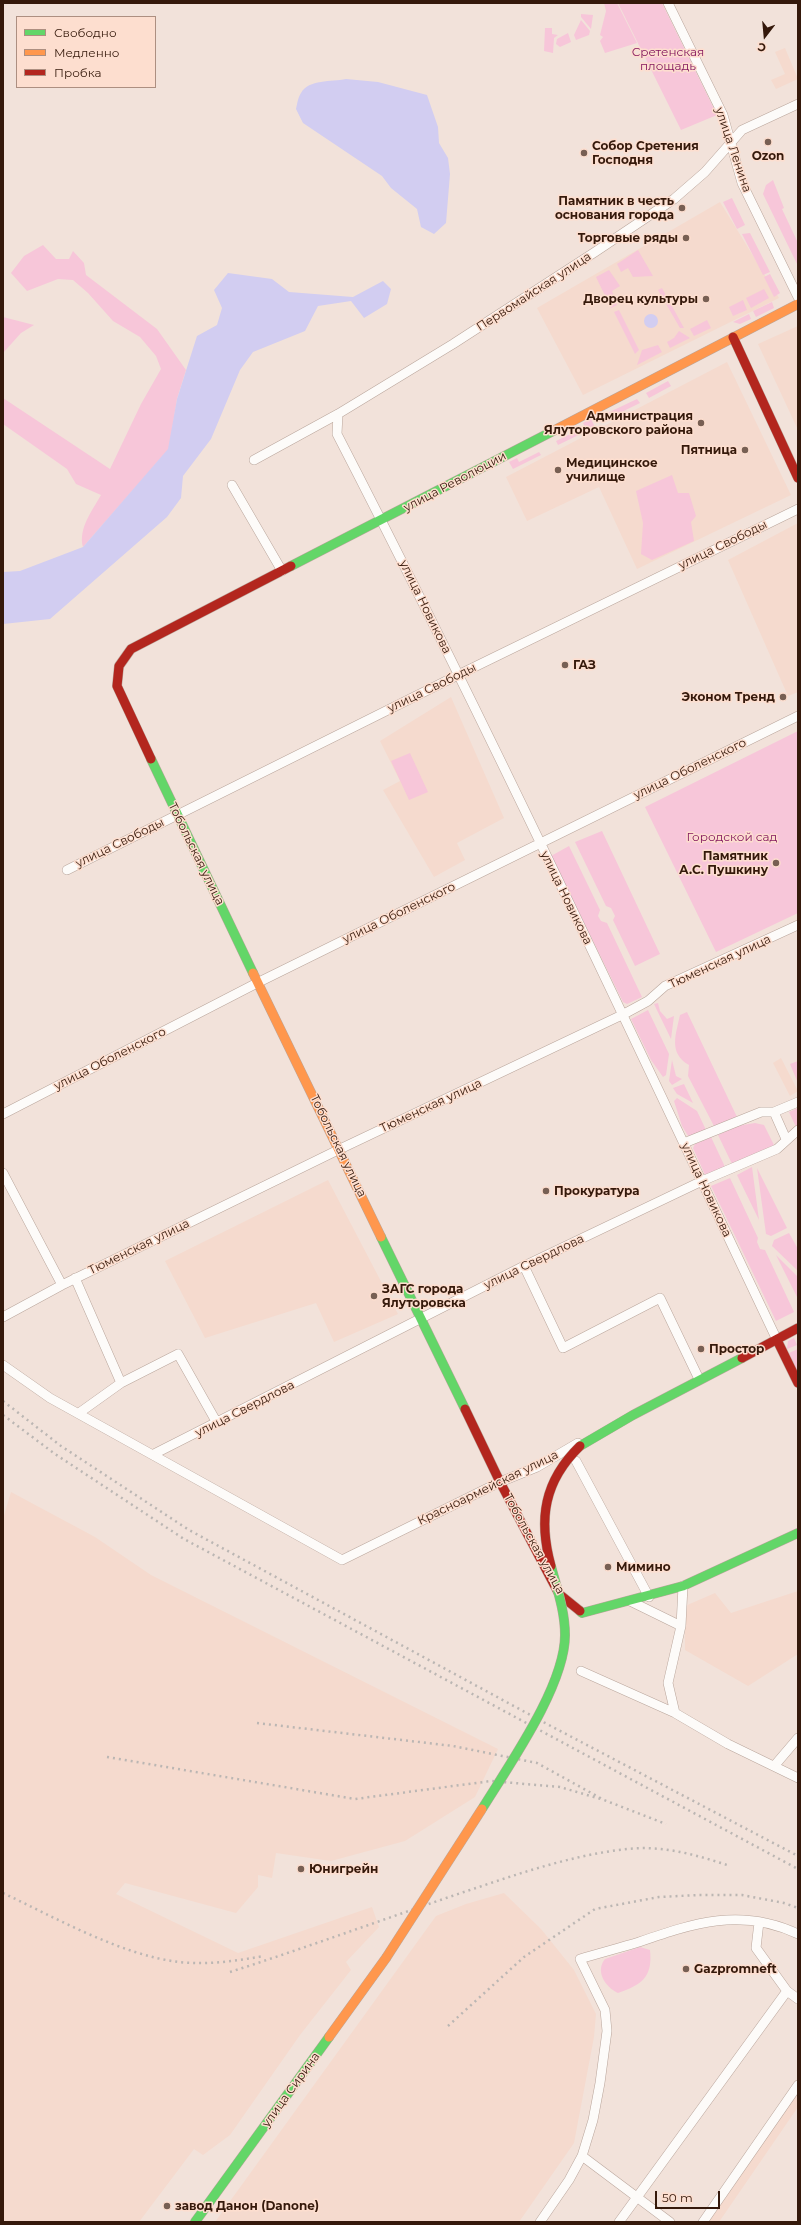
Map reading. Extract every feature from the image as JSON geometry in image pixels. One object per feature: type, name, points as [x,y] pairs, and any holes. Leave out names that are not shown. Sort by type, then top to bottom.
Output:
[{"type":"street","name":"улица Ленина","points":[[668,3],[723,115],[742,183],[798,296]]},
{"type":"street","name":"Первомайская улица","points":[[254,460],[338,414],[453,344],[674,199],[705,172],[742,130],[798,104]]},
{"type":"street","name":"улица Революции","points":[[117,667],[123,656],[131,649],[798,304]]},
{"type":"street","points":[[733,337],[798,478]]},
{"type":"street","name":"улица Новикова","points":[[338,414],[337,434],[382,520],[624,1014],[798,1383]]},
{"type":"street","points":[[232,485],[282,571]]},
{"type":"street","name":"улица Свободы","points":[[67,870],[458,675],[798,509]]},
{"type":"street","name":"Тобольская улица","points":[[117,667],[117,686],[177,815],[260,982],[420,1319],[500,1482],[559,1594],[582,1614],[630,1601]]},
{"type":"street","name":"улица Оболенского","points":[[3,1114],[260,982],[798,716]]},
{"type":"street","name":"Тюменская улица","points":[[3,1317],[75,1278],[340,1149],[624,1014],[648,1001],[665,986],[798,926]]},
{"type":"street","points":[[684,1143],[761,1112],[774,1112],[798,1102]]},
{"type":"street","points":[[774,1112],[786,1139]]},
{"type":"street","name":"улица Свердлова","points":[[154,1454],[524,1266],[702,1181],[777,1149],[786,1139],[798,1130]]},
{"type":"street","points":[[3,1173],[62,1285]]},
{"type":"street","points":[[524,1266],[563,1348],[660,1298],[699,1379]]},
{"type":"street","points":[[75,1278],[121,1384]]},
{"type":"street","name":"Красноармейская улица","points":[[580,1446],[632,1415],[798,1328]]},
{"type":"street","points":[[80,1413],[121,1384],[178,1354],[217,1423]]},
{"type":"street","points":[[3,1365],[50,1398],[154,1454]]},
{"type":"street","name":"Красноармейская улица","points":[[154,1454],[342,1560],[500,1482],[537,1466],[622,1418],[632,1415]]},
{"type":"street","name":"улица Сирина","points":[[195,2222],[386,1958],[454,1857],[545,1702],[561,1668],[565,1640],[562,1608],[550,1563],[544,1525],[546,1499],[552,1480],[560,1466],[580,1446]]},
{"type":"street","points":[[576,1461],[649,1597]]},
{"type":"street","points":[[630,1601],[649,1597],[683,1586],[798,1533]]},
{"type":"street","points":[[675,1713],[668,1683],[682,1626],[683,1586]]},
{"type":"street","points":[[630,1601],[682,1626]]},
{"type":"street","points":[[580,1671],[675,1713],[728,1744],[798,1778]]},
{"type":"street","points":[[774,1766],[798,1738]]},
{"type":"street","points":[[540,2222],[569,2180],[582,2156],[593,2120],[607,2031],[605,2010],[580,1959],[693,1924],[734,1918],[759,1922],[798,1934]]},
{"type":"street","points":[[759,1922],[756,1948],[787,1991],[798,1998]]},
{"type":"street","points":[[619,2222],[787,1991]]},
{"type":"street","points":[[703,2222],[798,2085]]},
{"type":"street","points":[[582,2156],[670,2222]]},
{"type":"shaded area","points":[[785,48],[798,79],[776,89],[771,80],[785,74],[775,52]]},
{"type":"shaded area","points":[[346,79],[378,82],[427,95],[438,127],[439,143],[448,158],[450,174],[446,223],[434,234],[421,227],[417,209],[391,188],[382,176],[303,123],[296,109],[301,93],[309,85],[315,83]]},
{"type":"shaded area","points":[[720,202],[779,298],[583,395],[537,308]]},
{"type":"shaded area","points":[[228,273],[272,279],[289,292],[353,297],[383,281],[391,289],[387,304],[364,318],[351,301],[318,306],[305,331],[253,352],[240,370],[211,439],[183,476],[181,498],[167,517],[50,619],[3,624],[3,572],[20,571],[83,547],[168,449],[177,399],[197,336],[217,325],[222,308],[214,290]]},
{"type":"shaded area","points":[[648,314],[654,314],[658,318],[658,324],[654,328],[648,328],[644,324],[644,318]]},
{"type":"shaded area","points":[[798,326],[798,430],[758,344]]},
{"type":"shaded area","points":[[727,362],[791,495],[637,569],[599,487],[527,521],[506,477]]},
{"type":"shaded area","points":[[798,523],[798,692],[788,696],[728,560]]},
{"type":"shaded area","points":[[451,697],[504,818],[457,843],[465,860],[434,877],[383,790],[400,781],[380,741]]},
{"type":"shaded area","points":[[781,1058],[798,1091],[790,1096],[773,1063]]},
{"type":"shaded area","points":[[328,1180],[398,1314],[334,1342],[316,1303],[205,1338],[165,1261]]},
{"type":"shaded area","points":[[11,1492],[95,1537],[151,1575],[498,1749],[475,1797],[405,1841],[331,1861],[276,1853],[272,1878],[258,1875],[258,1887],[236,1913],[125,1883],[116,1894],[238,1953],[372,1907],[379,1927],[346,1962],[351,1970],[300,2035],[230,2135],[203,2155],[194,2149],[139,2222],[3,2222],[3,1519]]},
{"type":"shaded area","points":[[798,1591],[798,1654],[748,1686],[685,1650],[685,1606],[715,1593],[731,1613]]},
{"type":"shaded area","points":[[504,1893],[541,1929],[574,1970],[596,2014],[594,2037],[574,2143],[519,2222],[215,2222],[436,1916],[466,1904]]},
{"type":"shaded area","points":[[796,2093],[798,2094],[798,2107],[719,2222],[707,2222]]},
{"type":"green space","points":[[604,3],[617,3],[637,43],[605,53],[600,41],[603,37],[600,35],[606,11]]},
{"type":"green space","name":"Сретенская площадь","points":[[618,3],[662,3],[717,115],[681,130]]},
{"type":"green space","points":[[581,14],[593,15],[591,29],[581,17]]},
{"type":"green space","points":[[581,20],[590,31],[589,35],[576,40],[574,35]]},
{"type":"green space","points":[[545,28],[552,28],[552,34],[558,35],[554,38],[553,53],[544,51]]},
{"type":"green space","points":[[568,33],[571,42],[560,47],[556,44],[557,39]]},
{"type":"green space","points":[[773,180],[784,208],[782,209],[798,243],[798,266],[763,194],[766,185]]},
{"type":"green space","points":[[732,198],[745,225],[737,229],[723,202]]},
{"type":"green space","points":[[750,233],[770,272],[763,275],[742,234]]},
{"type":"green space","points":[[43,245],[56,259],[69,259],[73,251],[84,263],[86,275],[157,329],[186,370],[177,399],[169,449],[83,547],[82,534],[84,527],[101,495],[76,484],[67,469],[3,424],[3,398],[110,469],[141,404],[161,369],[156,356],[140,337],[113,321],[88,293],[73,280],[58,279],[27,291],[11,273],[24,256]]},
{"type":"green space","points":[[638,250],[653,276],[633,277],[628,268],[621,272],[617,264]]},
{"type":"green space","points":[[609,270],[620,286],[612,291],[617,305],[611,308],[596,277]]},
{"type":"green space","points":[[770,274],[780,293],[774,297],[764,277]]},
{"type":"green space","points":[[662,288],[684,328],[680,328],[658,290]]},
{"type":"green space","points":[[764,289],[769,298],[751,308],[746,298]]},
{"type":"green space","points":[[743,300],[747,310],[733,316],[729,307]]},
{"type":"green space","points":[[772,302],[774,308],[756,317],[753,311]]},
{"type":"green space","points":[[619,310],[639,350],[635,354],[614,312]]},
{"type":"green space","points":[[749,314],[751,319],[740,324],[733,322]]},
{"type":"green space","points":[[3,317],[34,325],[21,333],[3,353]]},
{"type":"green space","points":[[707,320],[711,328],[694,336],[690,329]]},
{"type":"green space","points":[[679,331],[690,338],[670,348],[667,342],[674,338]]},
{"type":"green space","points":[[658,345],[662,352],[637,365],[642,350]]},
{"type":"green space","points":[[668,381],[671,386],[649,398],[646,393]]},
{"type":"green space","points":[[637,399],[640,403],[601,422],[599,417]]},
{"type":"green space","points":[[591,419],[595,427],[558,445],[556,441],[585,427],[583,423]]},
{"type":"green space","points":[[539,452],[541,455],[513,469],[509,462],[517,458],[519,462]]},
{"type":"green space","points":[[672,475],[678,493],[689,493],[696,516],[691,522],[694,541],[652,560],[641,554],[643,523],[636,491]]},
{"type":"green space","name":"Городской сад","points":[[798,731],[798,913],[716,952],[645,807]]},
{"type":"green space","points":[[410,753],[428,792],[409,800],[391,761]]},
{"type":"green space","points":[[602,831],[660,954],[635,966],[613,920],[615,916],[611,908],[606,906],[575,842]]},
{"type":"green space","points":[[569,846],[600,910],[598,916],[601,921],[607,923],[642,997],[627,1004],[623,1002],[551,856]]},
{"type":"green space","points":[[658,1003],[660,1011],[667,1019],[674,1016],[671,1039],[654,1004]]},
{"type":"green space","points":[[648,1010],[669,1054],[666,1075],[663,1077],[651,1060],[631,1019]]},
{"type":"green space","points":[[687,1012],[737,1117],[715,1128],[688,1076],[689,1065],[682,1060],[676,1049],[675,1043],[680,1015]]},
{"type":"green space","points":[[672,1060],[676,1076],[682,1079],[672,1085],[669,1081]]},
{"type":"green space","points":[[798,1061],[798,1083],[790,1064]]},
{"type":"green space","points":[[684,1084],[693,1103],[677,1094],[673,1088]]},
{"type":"green space","points":[[677,1098],[697,1111],[707,1132],[690,1139],[682,1126],[674,1101]]},
{"type":"green space","points":[[798,1108],[798,1125],[796,1127],[789,1112]]},
{"type":"green space","points":[[755,1123],[764,1125],[774,1145],[733,1166],[718,1135],[737,1126]]},
{"type":"green space","points":[[711,1137],[726,1169],[706,1177],[693,1148],[695,1144]]},
{"type":"green space","points":[[752,1167],[759,1220],[737,1175]]},
{"type":"green space","points":[[757,1168],[787,1228],[771,1236],[766,1234]]},
{"type":"green space","points":[[730,1178],[758,1238],[757,1242],[760,1249],[765,1250],[794,1312],[776,1321],[711,1186]]},
{"type":"green space","points":[[789,1233],[798,1249],[798,1271],[772,1246],[774,1240]]},
{"type":"green space","points":[[776,1255],[798,1277],[798,1299]]},
{"type":"green space","points":[[794,1338],[797,1345],[787,1349],[788,1341]]},
{"type":"green space","points":[[798,1349],[798,1373],[789,1353]]},
{"type":"green space","points":[[640,1947],[650,1950],[650,1967],[647,1974],[644,1979],[633,1987],[618,1993],[609,1987],[603,1978],[601,1973],[602,1964],[605,1959]]},
{"type":"railway","points":[[3,1401],[61,1446],[189,1530],[547,1724],[798,1856]]},
{"type":"railway","points":[[3,1415],[55,1454],[184,1539],[798,1869]]},
{"type":"railway","points":[[257,1723],[453,1746],[537,1763],[604,1800],[666,1824]]},
{"type":"railway","points":[[107,1757],[355,1799],[491,1781],[560,1787],[604,1800]]},
{"type":"railway","points":[[230,1972],[502,1879],[543,1866],[585,1856],[627,1849],[654,1848],[680,1852],[730,1866]]},
{"type":"railway","points":[[3,1893],[112,1944],[157,1958],[179,1962],[211,1963],[264,1956]]},
{"type":"railway","points":[[448,2026],[524,1957],[595,1909],[659,1897],[699,1895],[742,1895],[784,1903],[798,1908]]},
{"type":"traffic: fast","points":[[291,566],[555,430]]},
{"type":"traffic: fast","points":[[151,759],[253,973]]},
{"type":"traffic: fast","points":[[381,1237],[465,1409]]},
{"type":"traffic: fast","points":[[580,1446],[633,1415],[742,1358]]},
{"type":"traffic: fast","points":[[580,1611],[582,1613],[683,1586],[798,1533]]},
{"type":"traffic: fast","points":[[482,1809],[534,1725],[556,1678],[563,1655],[565,1635],[564,1617],[551,1566]]},
{"type":"traffic: fast","points":[[195,2222],[329,2037]]},
{"type":"traffic: slow","points":[[555,430],[798,304]]},
{"type":"traffic: slow","points":[[253,973],[381,1237]]},
{"type":"traffic: slow","points":[[386,1958],[482,1809]]},
{"type":"traffic: slow","points":[[329,2037],[386,1958]]},
{"type":"traffic: jam","points":[[733,337],[798,478]]},
{"type":"traffic: jam","points":[[151,759],[117,686],[119,666],[131,649],[291,566]]},
{"type":"traffic: jam","points":[[742,1358],[798,1328]]},
{"type":"traffic: jam","points":[[777,1340],[798,1383]]},
{"type":"traffic: jam","points":[[465,1409],[500,1482],[559,1594],[580,1611]]},
{"type":"traffic: jam","points":[[551,1566],[545,1532],[547,1502],[558,1473],[580,1446]]},
{"type":"place","name":"Ozon","points":[[768,142]]},
{"type":"place","name":"Собор Сретения Господня","points":[[584,153]]},
{"type":"place","name":"Памятник в честь основания города","points":[[682,208]]},
{"type":"place","name":"Торговые ряды","points":[[686,238]]},
{"type":"place","name":"Дворец культуры","points":[[706,299]]},
{"type":"place","name":"Администрация Ялуторовского района","points":[[701,423]]},
{"type":"place","name":"Пятница","points":[[745,450]]},
{"type":"place","name":"Медицинское училище","points":[[558,470]]},
{"type":"place","name":"ГАЗ","points":[[565,665]]},
{"type":"place","name":"Эконом Тренд","points":[[783,697]]},
{"type":"place","name":"Памятник А.С. Пушкину","points":[[776,863]]},
{"type":"place","name":"Прокуратура","points":[[546,1191]]},
{"type":"place","name":"ЗАГС города Ялуторовска","points":[[374,1296]]},
{"type":"place","name":"Простор","points":[[701,1349]]},
{"type":"place","name":"Мимино","points":[[608,1567]]},
{"type":"place","name":"Юнигрейн","points":[[301,1869]]},
{"type":"place","name":"Gazpromneft","points":[[686,1969]]},
{"type":"place","name":"завод Данон (Danone)","points":[[167,2206]]}]
